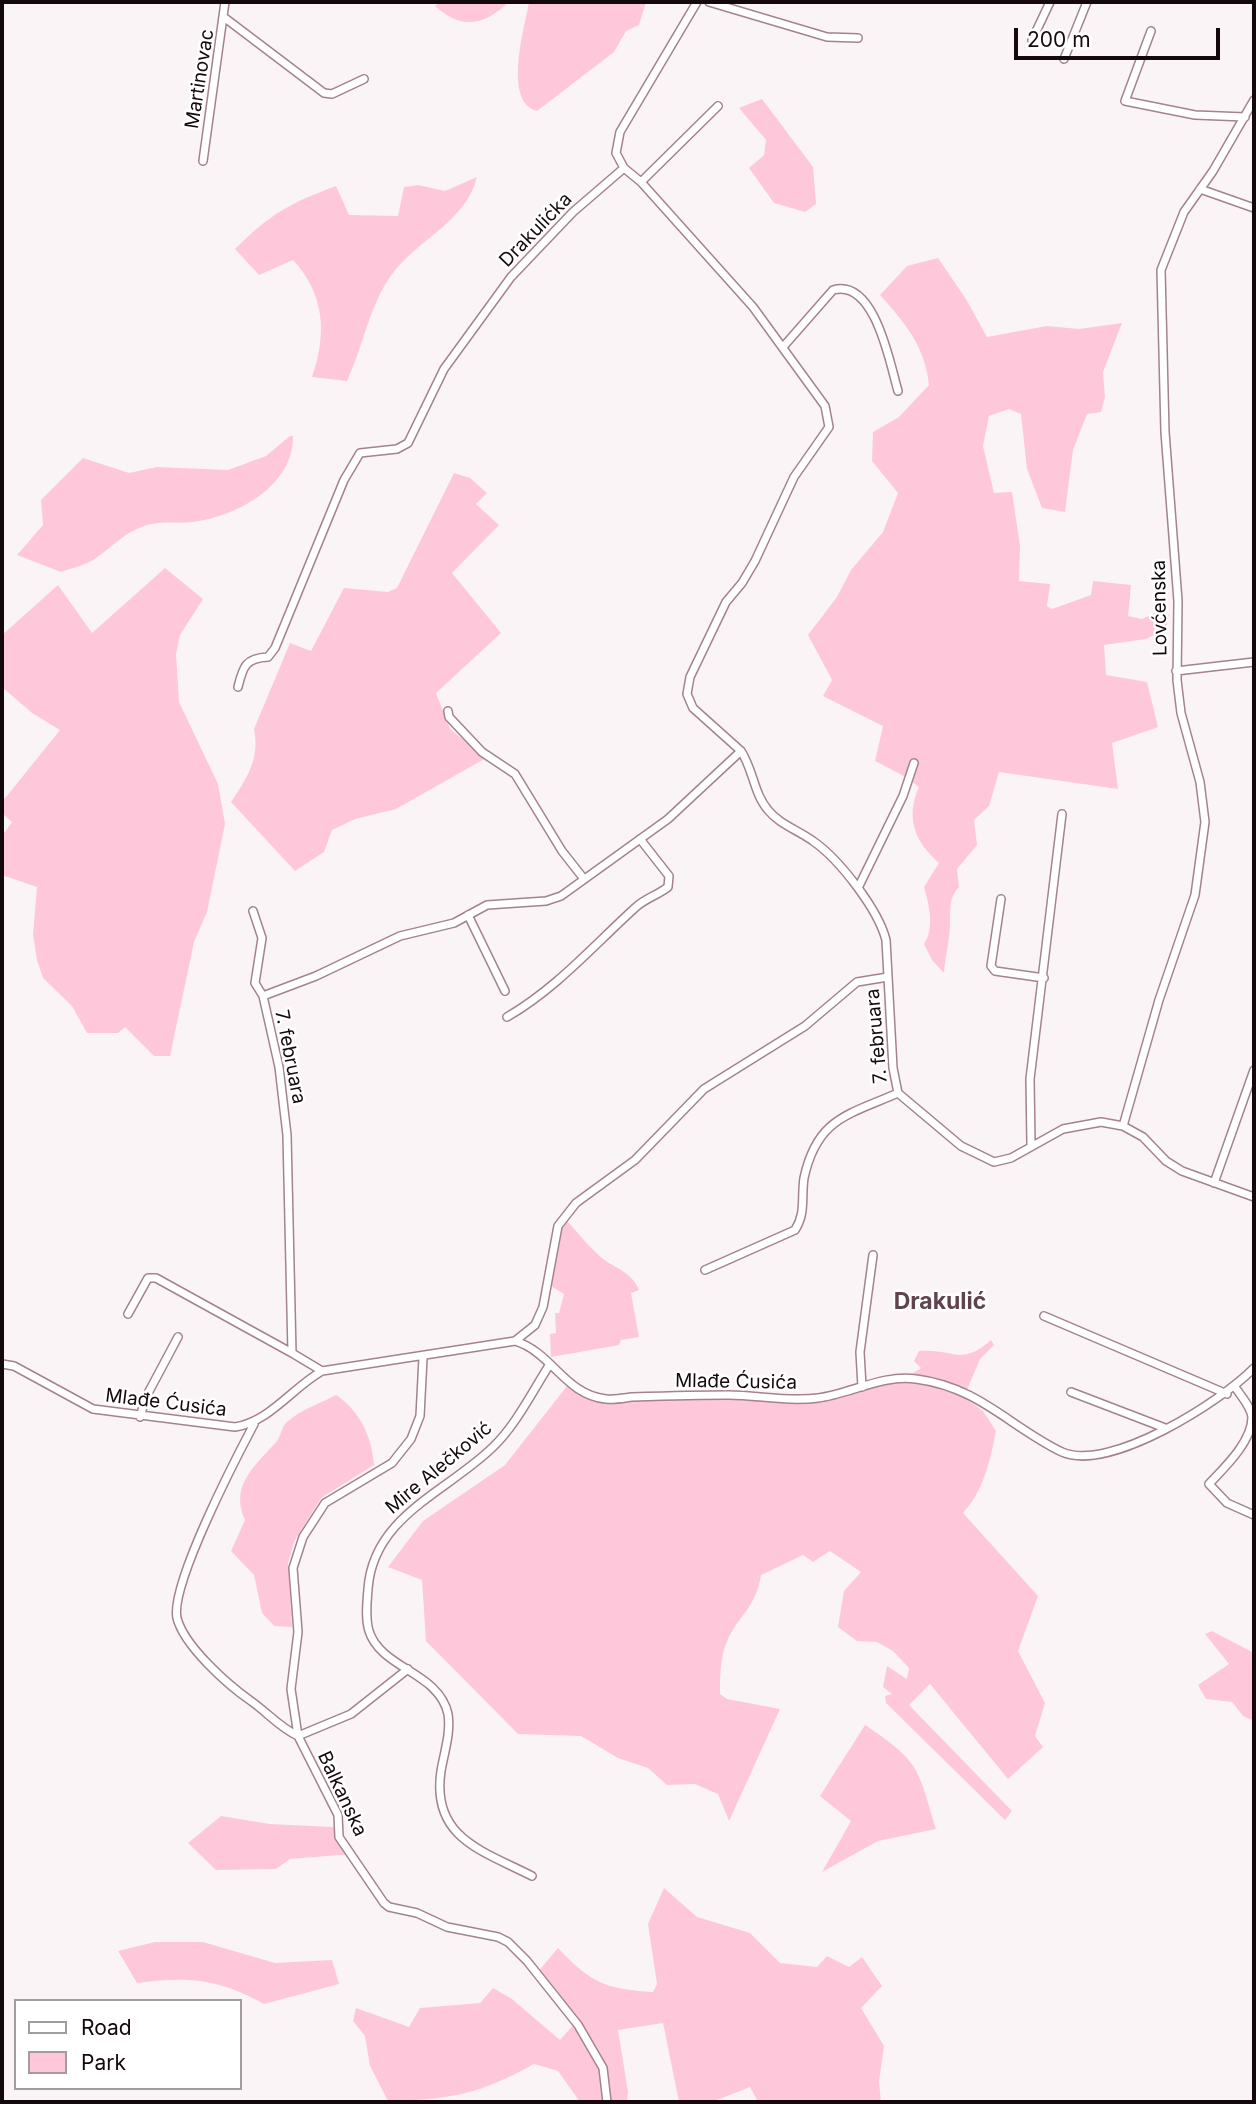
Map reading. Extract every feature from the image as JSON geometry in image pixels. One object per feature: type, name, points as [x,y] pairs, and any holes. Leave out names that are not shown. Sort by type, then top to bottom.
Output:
[{"type":"street","name":"Martinovac","points":[[203,160],[225,18],[225,2]]},
{"type":"street","points":[[697,2],[620,132],[616,153],[624,168],[641,182],[753,307],[825,406],[830,428],[794,477],[755,561],[726,602],[690,677],[687,694],[694,708],[741,751]]},
{"type":"street","points":[[709,2],[827,37],[858,38]]},
{"type":"street","points":[[1032,40],[1050,2]]},
{"type":"street","points":[[1064,59],[1087,2]]},
{"type":"street","points":[[225,18],[327,95],[364,79]]},
{"type":"street","points":[[1152,31],[1125,102],[1195,115],[1245,117]]},
{"type":"street","name":"Lovćenska","points":[[1123,1126],[1159,1000],[1195,895],[1205,822],[1200,782],[1181,713],[1177,671],[1178,601],[1165,432],[1160,284],[1164,261],[1184,212],[1254,100]]},
{"type":"street","points":[[641,182],[718,106]]},
{"type":"street","name":"Drakulićka","points":[[238,687],[243,666],[250,659],[268,657],[275,648],[344,480],[360,453],[397,449],[408,443],[444,369],[512,277],[573,212],[624,168]]},
{"type":"street","points":[[1200,189],[1254,208]]},
{"type":"street","points":[[783,347],[833,290],[843,288],[855,293],[876,316],[898,391]]},
{"type":"street","points":[[1177,671],[1254,662]]},
{"type":"street","points":[[448,711],[449,718],[478,748],[515,774],[568,860],[584,879]]},
{"type":"street","name":"7. februara","points":[[292,1353],[287,1135],[279,1067],[263,996],[400,936],[440,928],[494,903],[554,899],[640,839],[702,790],[741,751],[752,766],[768,810],[815,842],[858,888],[882,923],[893,1068],[898,1093],[961,1146],[994,1162],[1011,1158],[1031,1144],[1063,1129],[1101,1122],[1123,1126]]},
{"type":"street","points":[[858,888],[903,796],[914,763]]},
{"type":"street","points":[[1031,1144],[1030,1079],[1062,814]]},
{"type":"street","points":[[507,1017],[533,1001],[568,972],[638,905],[668,887],[669,876],[640,839]]},
{"type":"street","points":[[1001,899],[991,966],[995,971],[1044,978]]},
{"type":"street","points":[[253,911],[262,944],[255,983],[263,996]]},
{"type":"street","points":[[468,915],[505,991]]},
{"type":"street","name":"7. februara","points":[[514,1341],[534,1325],[543,1307],[558,1226],[576,1203],[635,1160],[704,1089],[805,1026],[857,982],[888,977]]},
{"type":"street","points":[[1214,1183],[1254,1070]]},
{"type":"street","name":"7. februara","points":[[705,1270],[794,1230],[802,1219],[804,1179],[820,1134],[833,1122],[898,1093]]},
{"type":"street","points":[[1123,1126],[1143,1137],[1166,1161],[1182,1171],[1254,1197]]},
{"type":"street","points":[[862,1387],[860,1352],[873,1255]]},
{"type":"street","points":[[128,1314],[148,1278],[156,1278],[322,1371]]},
{"type":"street","points":[[1044,1316],[1227,1394]]},
{"type":"street","points":[[524,1334],[526,1344]]},
{"type":"street","points":[[140,1417],[146,1397],[178,1336]]},
{"type":"street","name":"Mlađe Ćusića","points":[[299,1736],[279,1726],[223,1679],[195,1648],[176,1615],[179,1596],[197,1538],[254,1424],[308,1379],[322,1371],[514,1341],[526,1344],[577,1390],[607,1399],[731,1395],[793,1401],[822,1398],[900,1378],[916,1379],[981,1399],[1064,1453],[1088,1457],[1111,1452],[1165,1428],[1227,1394],[1254,1368]]},
{"type":"street","name":"Balkanska","points":[[423,1357],[420,1416],[411,1439],[398,1457],[386,1467],[329,1499],[303,1537],[295,1558],[298,1632],[291,1689],[299,1736],[338,1815],[340,1837],[384,1902],[389,1907],[417,1913],[447,1927],[498,1937],[508,1942],[568,2009],[603,2067],[607,2102]]},
{"type":"street","name":"Mire Alečković","points":[[532,1877],[479,1849],[447,1823],[440,1792],[449,1733],[447,1713],[437,1693],[377,1646],[368,1628],[369,1576],[378,1548],[403,1517],[501,1439],[550,1364]]},
{"type":"street","name":"Mlađe Ćusića","points":[[2,1365],[23,1371],[80,1404],[140,1417],[225,1427],[254,1424]]},
{"type":"street","points":[[1235,1387],[1249,1409],[1251,1422],[1228,1464],[1209,1484],[1227,1503],[1254,1516]]},
{"type":"street","points":[[1071,1392],[1165,1428]]},
{"type":"street","points":[[299,1736],[351,1714],[408,1670]]},
{"type":"green space","points":[[440,2],[509,2],[481,20],[463,22],[435,6]]},
{"type":"green space","points":[[529,2],[646,2],[639,25],[626,31],[614,52],[537,111],[526,105],[520,94],[518,79],[518,62]]},
{"type":"green space","points":[[762,99],[813,167],[816,204],[805,212],[774,203],[749,168],[764,155],[766,140],[739,108]]},
{"type":"green space","points":[[477,177],[462,207],[390,277],[371,314],[347,381],[312,377],[320,346],[320,316],[312,287],[304,273],[293,260],[259,275],[235,249],[281,211],[336,186],[349,215],[398,216],[404,187],[418,185],[445,191]]},
{"type":"green space","points":[[938,258],[966,299],[987,337],[1047,326],[1079,329],[1122,323],[1103,372],[1105,397],[1101,412],[1087,414],[1073,450],[1065,512],[1042,508],[1027,469],[1021,414],[1009,409],[989,416],[983,446],[994,493],[1012,492],[1020,546],[1019,581],[1050,584],[1047,606],[1052,609],[1091,595],[1093,581],[1131,585],[1128,616],[1142,619],[1159,611],[1169,615],[1166,629],[1146,639],[1104,645],[1106,675],[1147,682],[1158,727],[1112,743],[1118,789],[999,772],[989,806],[974,820],[977,845],[957,869],[959,887],[951,904],[944,973],[932,960],[924,944],[930,924],[924,887],[939,863],[924,847],[915,829],[913,809],[919,787],[875,761],[883,726],[823,696],[832,680],[808,635],[837,597],[851,570],[883,532],[898,493],[872,461],[873,432],[899,417],[929,385],[918,347],[905,325],[880,295],[907,266]]},
{"type":"green space","points":[[293,436],[291,454],[284,470],[273,484],[244,506],[209,519],[144,526],[92,560],[61,572],[17,555],[43,525],[41,500],[83,458],[129,473],[157,467],[228,470],[266,456]]},
{"type":"green space","points":[[454,473],[470,478],[487,493],[476,504],[499,525],[452,573],[501,633],[436,693],[450,729],[486,758],[396,809],[355,819],[332,830],[324,852],[295,871],[231,802],[254,759],[254,729],[290,643],[311,651],[344,588],[388,592],[397,588]]},
{"type":"green space","points":[[165,568],[203,599],[180,635],[176,654],[179,702],[218,784],[225,824],[207,912],[194,942],[170,1056],[154,1056],[125,1027],[118,1033],[87,1033],[72,1006],[43,978],[33,935],[37,887],[2,875],[2,836],[12,822],[2,813],[2,802],[60,730],[32,713],[2,687],[2,635],[58,585],[92,633]]},
{"type":"green space","points":[[568,1222],[598,1254],[628,1275],[636,1284],[639,1290],[631,1293],[639,1337],[621,1340],[619,1345],[551,1357],[550,1334],[556,1333],[555,1313],[559,1313],[564,1294],[551,1286],[563,1224]]},
{"type":"green space","points":[[991,1340],[994,1345],[980,1359],[964,1397],[983,1411],[996,1431],[981,1485],[963,1513],[1038,1596],[1018,1651],[1045,1703],[1035,1736],[1043,1747],[1008,1779],[930,1684],[909,1705],[1012,1811],[1005,1820],[886,1703],[885,1696],[892,1694],[883,1687],[887,1666],[907,1679],[909,1668],[893,1651],[877,1642],[857,1641],[838,1627],[844,1591],[861,1572],[830,1551],[813,1562],[803,1555],[761,1575],[752,1603],[725,1645],[720,1694],[727,1699],[780,1709],[729,1821],[718,1794],[695,1784],[667,1785],[648,1768],[618,1758],[581,1736],[518,1734],[426,1641],[422,1580],[388,1567],[423,1521],[505,1465],[567,1386],[600,1396],[719,1398],[815,1395],[858,1390],[894,1381],[921,1368],[914,1361],[919,1351],[964,1355],[981,1348]]},
{"type":"green space","points":[[336,1395],[352,1409],[363,1426],[371,1444],[374,1465],[321,1498],[294,1542],[288,1563],[292,1627],[274,1626],[262,1613],[254,1575],[231,1551],[245,1520],[240,1496],[247,1476],[277,1441],[287,1422],[304,1410]]},
{"type":"green space","points":[[1212,1631],[1254,1653],[1254,1721],[1243,1716],[1232,1702],[1206,1699],[1198,1685],[1229,1664],[1205,1634]]},
{"type":"green space","points":[[865,1725],[897,1748],[914,1767],[925,1791],[936,1829],[878,1841],[822,1872],[851,1821],[820,1796]]},
{"type":"green space","points":[[221,1816],[270,1824],[333,1827],[352,1854],[290,1859],[276,1869],[216,1870],[188,1843]]},
{"type":"green space","points":[[664,1888],[697,1917],[750,1933],[780,1963],[817,1967],[827,1956],[849,1967],[862,1957],[882,1986],[861,2008],[884,2046],[879,2082],[881,2102],[758,2102],[750,2087],[712,2102],[679,2102],[663,2023],[618,2030],[628,2092],[627,2102],[580,2102],[558,2071],[534,2064],[480,2089],[447,2097],[388,2101],[370,2066],[365,2036],[353,2021],[356,2008],[409,2027],[420,2008],[480,2003],[493,1988],[512,1999],[560,2040],[575,2023],[537,1973],[558,1948],[580,1969],[600,1982],[623,1989],[653,1992],[657,1984],[648,1924]]},
{"type":"green space","points":[[155,1942],[203,1942],[275,1963],[332,1960],[339,1984],[264,2004],[232,1989],[203,1982],[172,1980],[137,1983],[118,1951]]},
{"type":"district","name":"Drakulić","points":[[940,1302]]}]
